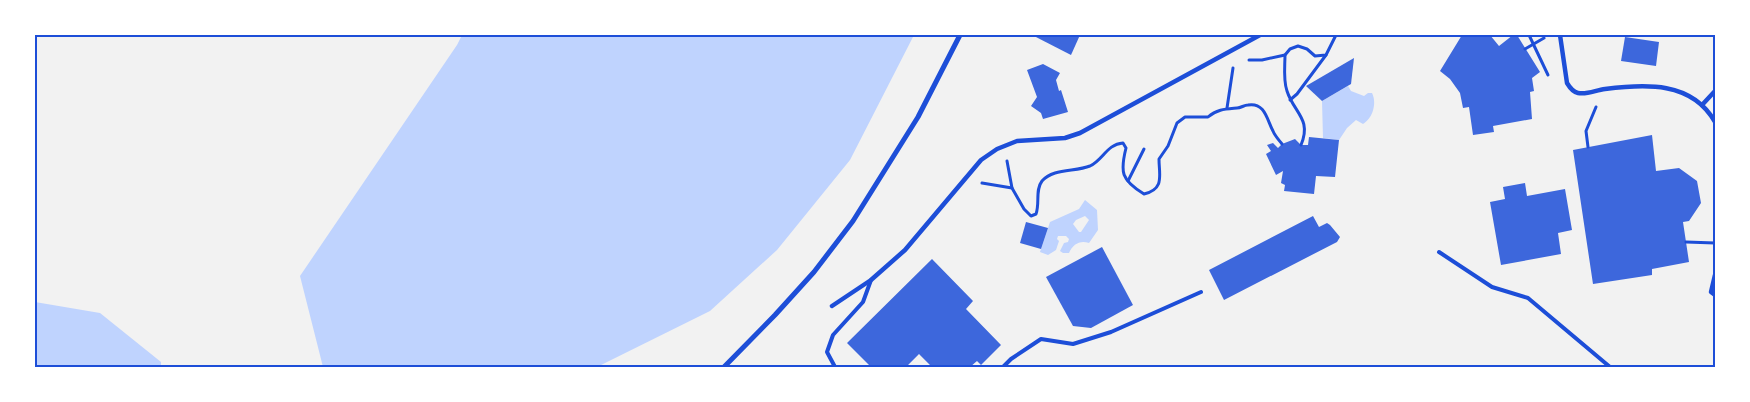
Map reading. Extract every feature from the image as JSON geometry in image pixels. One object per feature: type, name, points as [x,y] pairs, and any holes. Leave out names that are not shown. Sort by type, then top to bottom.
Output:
[{"type":"street","points":[[724,367],[814,272],[853,221],[918,117],[960,35]]},
{"type":"street","points":[[832,306],[871,280],[905,250],[982,160],[997,149],[1017,142],[1065,138],[1080,133],[1260,35]]},
{"type":"street","points":[[1560,35],[1567,83],[1577,93],[1585,94],[1604,89],[1657,86],[1671,88],[1684,92],[1695,99],[1715,122]]},
{"type":"street","points":[[1702,105],[1715,91]]},
{"type":"street","points":[[1715,275],[1711,292],[1715,296]]},
{"type":"lane","points":[[1439,252],[1492,287],[1528,298],[1610,367]]},
{"type":"lane","points":[[835,367],[827,352],[833,335],[863,302],[871,280]]},
{"type":"lane","points":[[1003,367],[1011,359],[1042,339],[1073,344],[1111,332],[1200,292]]},
{"type":"path","points":[[1290,100],[1297,94],[1326,55],[1336,35]]},
{"type":"path","points":[[1528,35],[1550,77],[1565,76]]},
{"type":"path","points":[[1525,49],[1549,35]]},
{"type":"path","points":[[1233,49],[1246,60],[1262,60],[1285,55],[1290,49],[1298,46],[1307,49],[1315,56],[1326,55]]},
{"type":"path","points":[[1227,108],[1233,70],[1233,49]]},
{"type":"path","points":[[1285,55],[1286,88],[1290,100],[1301,116],[1305,126],[1301,145]]},
{"type":"path","points":[[1588,147],[1586,131],[1604,89]]},
{"type":"path","points":[[1006,146],[1008,172],[1012,188],[1031,216],[1036,214],[1038,207],[1039,187],[1049,175],[1091,166],[1115,143],[1124,143],[1126,148],[1122,167],[1128,182],[1144,194],[1151,192],[1156,188],[1161,178],[1159,159],[1168,146],[1177,123],[1185,116],[1208,117],[1213,112],[1227,108],[1240,108],[1250,104],[1260,107],[1267,115],[1273,132],[1282,144]]},
{"type":"path","points":[[1128,182],[1144,149]]},
{"type":"path","points":[[964,181],[1012,188]]},
{"type":"path","points":[[1686,242],[1715,243]]},
{"type":"water","points":[[462,35],[914,35],[850,160],[777,250],[710,311],[597,367],[323,367],[300,276]]},
{"type":"water","points":[[1348,86],[1351,91],[1364,96],[1372,93],[1374,106],[1372,114],[1363,124],[1356,120],[1347,128],[1339,140],[1323,138],[1322,101]]},
{"type":"water","points":[[1085,200],[1097,210],[1098,230],[1089,243],[1080,242],[1069,253],[1063,253],[1060,251],[1064,243],[1068,242],[1069,239],[1066,236],[1058,236],[1057,239],[1059,241],[1056,250],[1048,255],[1040,252],[1050,222],[1079,209]],"holes":[[[1085,216],[1089,220],[1081,232],[1073,224],[1076,220]]]},
{"type":"water","points":[[35,302],[100,313],[161,362],[161,367],[35,367]]},
{"type":"building","points":[[1032,35],[1080,35],[1071,55]]},
{"type":"building","points":[[1462,35],[1490,35],[1499,46],[1513,35],[1517,35],[1540,72],[1532,78],[1534,91],[1530,92],[1532,119],[1493,126],[1494,132],[1473,135],[1469,107],[1463,108],[1460,93],[1450,79],[1440,71]]},
{"type":"building","points":[[1625,37],[1659,42],[1656,66],[1621,61]]},
{"type":"building","points":[[1354,58],[1351,84],[1322,101],[1306,86]]},
{"type":"building","points":[[1043,64],[1060,73],[1056,80],[1068,112],[1043,119],[1041,113],[1031,106],[1037,97],[1027,70]]},
{"type":"building","points":[[1652,135],[1656,171],[1679,168],[1697,181],[1701,203],[1689,221],[1683,222],[1689,262],[1652,269],[1652,275],[1593,284],[1573,150]]},
{"type":"building","points":[[1309,137],[1339,140],[1335,177],[1316,176],[1314,194],[1284,191],[1285,185],[1281,183],[1283,171],[1276,175],[1266,154],[1271,151],[1267,145],[1273,143],[1278,148],[1282,144],[1295,139],[1301,145],[1308,145]]},
{"type":"building","points":[[1525,183],[1527,196],[1565,189],[1572,230],[1558,233],[1561,254],[1501,265],[1490,202],[1505,199],[1503,187]]},
{"type":"building","points":[[1313,216],[1319,227],[1327,223],[1330,225],[1340,237],[1337,242],[1224,300],[1209,270]]},
{"type":"building","points":[[1026,222],[1048,228],[1041,249],[1020,243]]},
{"type":"building","points":[[1102,247],[1133,305],[1091,328],[1073,326],[1046,277]]},
{"type":"building","points":[[932,259],[973,301],[966,309],[1001,345],[981,365],[977,361],[970,367],[932,367],[919,354],[906,367],[871,367],[847,343]]}]
